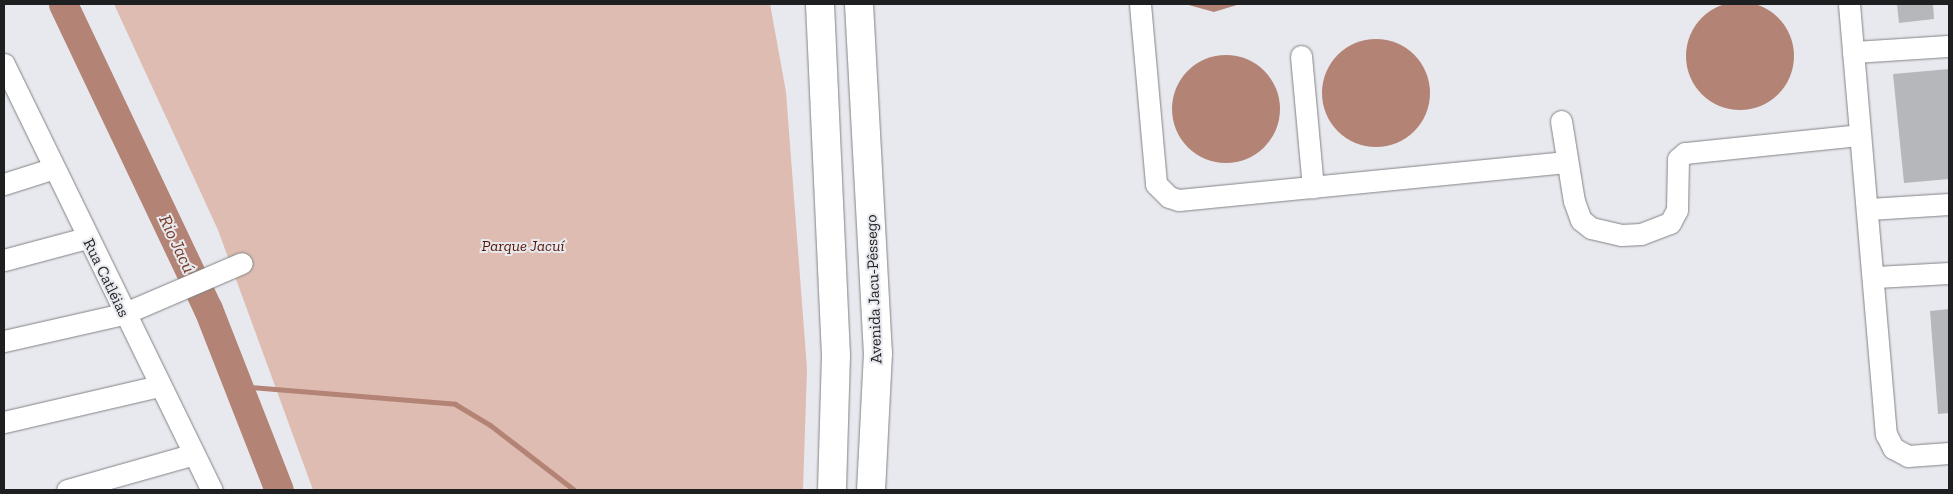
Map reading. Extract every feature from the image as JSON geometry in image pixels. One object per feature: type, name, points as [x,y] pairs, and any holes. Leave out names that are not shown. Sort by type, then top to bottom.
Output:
[{"type":"highway","points":[[802,4],[807,54],[827,93]]},
{"type":"highway","points":[[820,4],[827,93],[836,355],[832,490]]},
{"type":"highway","name":"Avenida Jacu-Pêssego","points":[[858,4],[866,88],[878,352],[871,490]]},
{"type":"highway","points":[[866,88],[877,58],[878,4]]},
{"type":"street","points":[[1140,4],[1156,184],[1161,192],[1178,200],[1566,162]]},
{"type":"street","points":[[1849,4],[1860,135],[1876,277],[1886,434],[1893,448],[1908,456],[1949,453]]},
{"type":"street","points":[[1853,52],[1949,46]]},
{"type":"street","points":[[1301,56],[1313,187]]},
{"type":"street","name":"Rua Catléias","points":[[4,64],[12,98],[54,168],[123,314],[212,490]]},
{"type":"street","points":[[1561,121],[1566,162],[1581,220],[1603,232],[1641,234],[1670,223],[1677,210],[1678,159],[1682,154],[1860,135]]},
{"type":"street","points":[[4,184],[54,168]]},
{"type":"street","points":[[1869,209],[1949,204]]},
{"type":"street","points":[[4,260],[86,238]]},
{"type":"street","points":[[4,341],[123,314],[239,264]]},
{"type":"street","points":[[1876,277],[1949,273]]},
{"type":"street","points":[[4,422],[159,386]]},
{"type":"street","points":[[67,490],[194,454]]},
{"type":"green space","name":"Parque Jacuí","points":[[114,4],[770,4],[786,92],[807,369],[803,490],[313,490],[218,230]]},
{"type":"shaded area","points":[[1740,2],[1761,6],[1778,18],[1790,35],[1794,56],[1790,77],[1778,94],[1761,106],[1740,110],[1719,106],[1702,94],[1690,77],[1686,56],[1690,35],[1702,18],[1719,6]]},
{"type":"shaded area","points":[[1185,4],[1240,4],[1214,12]]},
{"type":"shaded area","points":[[1376,39],[1397,43],[1414,55],[1426,72],[1430,93],[1426,114],[1414,131],[1397,143],[1376,147],[1355,143],[1338,131],[1326,114],[1322,93],[1326,72],[1338,55],[1355,43]]},
{"type":"shaded area","points":[[1226,55],[1247,59],[1264,71],[1276,88],[1280,109],[1276,130],[1264,147],[1247,159],[1226,163],[1205,159],[1188,147],[1176,130],[1172,109],[1176,88],[1188,71],[1205,59]]},
{"type":"building","points":[[1897,4],[1933,4],[1934,19],[1899,23]]},
{"type":"building","points":[[1949,69],[1949,179],[1904,183],[1893,74]]},
{"type":"building","points":[[1949,309],[1949,413],[1938,414],[1930,311]]},
{"type":"waterway","name":"Rio Jacú","points":[[63,4],[208,309],[279,490]]},
{"type":"waterway","points":[[238,386],[455,404],[490,425],[574,490]]}]
